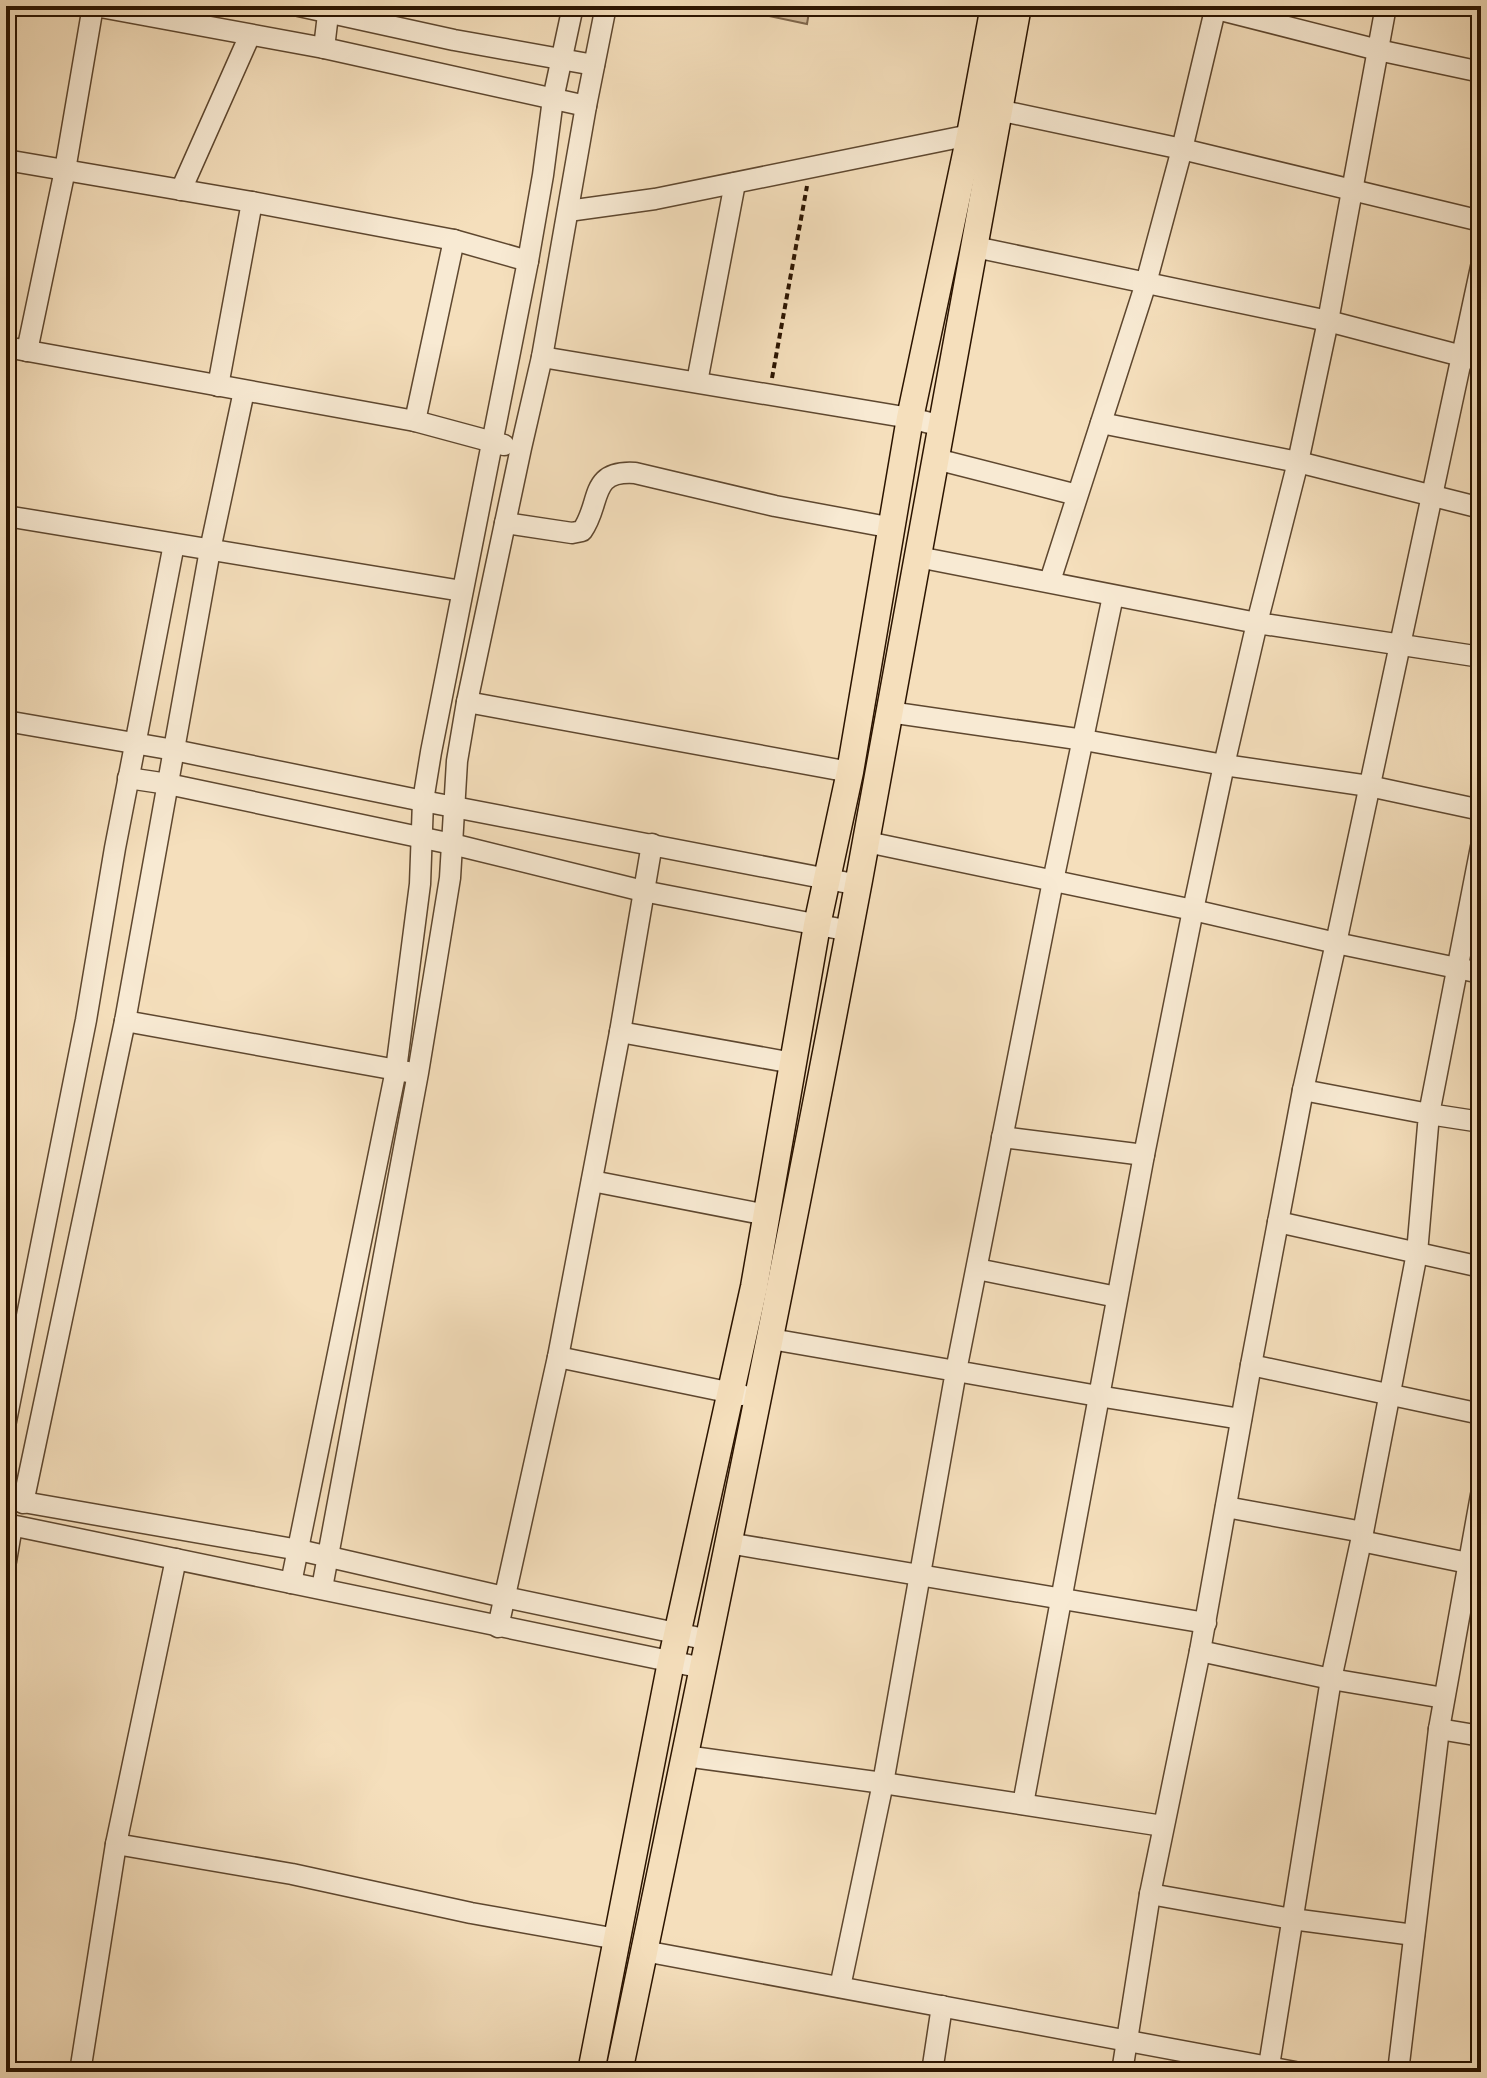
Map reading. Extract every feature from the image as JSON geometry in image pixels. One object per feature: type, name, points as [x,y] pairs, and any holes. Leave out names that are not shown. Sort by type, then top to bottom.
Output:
[{"type":"main road","points":[[591,2072],[671,1662],[754,1287],[817,925],[850,772],[910,418],[994,6]]},
{"type":"main road","points":[[619,2072],[771,1339],[859,885],[1018,6]]},
{"type":"street","points":[[299,6],[362,12],[454,40],[594,65]]},
{"type":"street","points":[[291,1583],[396,1070],[420,884],[423,801],[528,261],[553,99],[573,6]]},
{"type":"street","points":[[322,1588],[418,1073],[450,878],[457,761],[467,702],[542,357],[606,6]]},
{"type":"street","points":[[1023,1804],[1098,1396],[1193,910],[1257,623],[1298,462],[1328,321],[1386,6]]},
{"type":"street","points":[[27,351],[103,7],[324,48],[586,106]]},
{"type":"street","points":[[1050,581],[1146,283],[1182,149],[1212,7],[1378,50],[1481,72]]},
{"type":"street","points":[[324,48],[329,9]]},
{"type":"street","points":[[355,55],[362,12]]},
{"type":"street","points":[[181,190],[250,35]]},
{"type":"street","points":[[998,110],[1182,149],[1481,221]]},
{"type":"street","points":[[568,211],[655,199],[970,135]]},
{"type":"street","points":[[6,160],[454,240],[528,261]]},
{"type":"street","points":[[697,382],[735,183]]},
{"type":"street","points":[[218,386],[252,202]]},
{"type":"street","points":[[415,421],[454,240]]},
{"type":"street","points":[[975,247],[1328,321],[1472,359]]},
{"type":"street","points":[[1122,2072],[1150,1894],[1206,1623],[1303,1090],[1431,496],[1472,359],[1481,267]]},
{"type":"street","points":[[6,347],[415,421],[521,448]]},
{"type":"street","points":[[542,357],[910,418],[942,426]]},
{"type":"street","points":[[244,391],[210,550],[125,1021],[15,1501],[299,1550],[709,1640]]},
{"type":"street","points":[[1101,423],[1298,462],[1481,508]]},
{"type":"street","points":[[936,459],[1077,495]]},
{"type":"street","points":[[505,523],[572,533],[582,531],[588,523],[601,485],[613,474],[622,472],[893,528]]},
{"type":"street","points":[[6,516],[462,591]]},
{"type":"street","points":[[6,1421],[86,1020],[128,778],[174,544]]},
{"type":"street","points":[[918,557],[1257,623],[1481,657]]},
{"type":"street","points":[[840,1987],[883,1783],[956,1371],[1113,596]]},
{"type":"street","points":[[467,702],[850,772]]},
{"type":"street","points":[[889,712],[1369,786],[1481,810]]},
{"type":"street","points":[[6,721],[135,742],[859,885]]},
{"type":"street","points":[[128,778],[452,844],[643,891],[850,931]]},
{"type":"street","points":[[867,842],[1481,973]]},
{"type":"street","points":[[498,1627],[558,1357],[620,1032],[652,844]]},
{"type":"street","points":[[1268,2070],[1331,1679],[1417,1253],[1429,1114],[1481,847]]},
{"type":"street","points":[[125,1021],[418,1073]]},
{"type":"street","points":[[620,1032],[793,1063]]},
{"type":"street","points":[[1303,1090],[1481,1122]]},
{"type":"street","points":[[1002,1137],[1144,1155]]},
{"type":"street","points":[[592,1181],[767,1215]]},
{"type":"street","points":[[1278,1222],[1481,1267]]},
{"type":"street","points":[[977,1269],[1117,1297]]},
{"type":"street","points":[[771,1339],[1241,1419]]},
{"type":"street","points":[[558,1357],[758,1398]]},
{"type":"street","points":[[1251,1365],[1481,1414]]},
{"type":"street","points":[[1398,2072],[1439,1729],[1471,1572],[1481,1495]]},
{"type":"street","points":[[1226,1507],[1362,1537],[1471,1572]]},
{"type":"street","points":[[6,1561],[9,1525],[703,1668]]},
{"type":"street","points":[[728,1543],[1206,1623]]},
{"type":"street","points":[[80,2072],[116,1844],[176,1559]]},
{"type":"street","points":[[1200,1651],[1331,1679],[1444,1698]]},
{"type":"street","points":[[1439,1729],[1481,1736]]},
{"type":"street","points":[[685,1756],[1163,1826]]},
{"type":"street","points":[[116,1844],[292,1874],[471,1913],[617,1939]]},
{"type":"street","points":[[1150,1894],[1292,1919],[1414,1935]]},
{"type":"street","points":[[644,1951],[1268,2070],[1295,2072]]},
{"type":"street","points":[[932,2072],[942,2006]]},
{"type":"path","points":[[769,394],[810,168]]},
{"type":"shaded area","points":[[721,6],[810,6],[807,24]]}]
